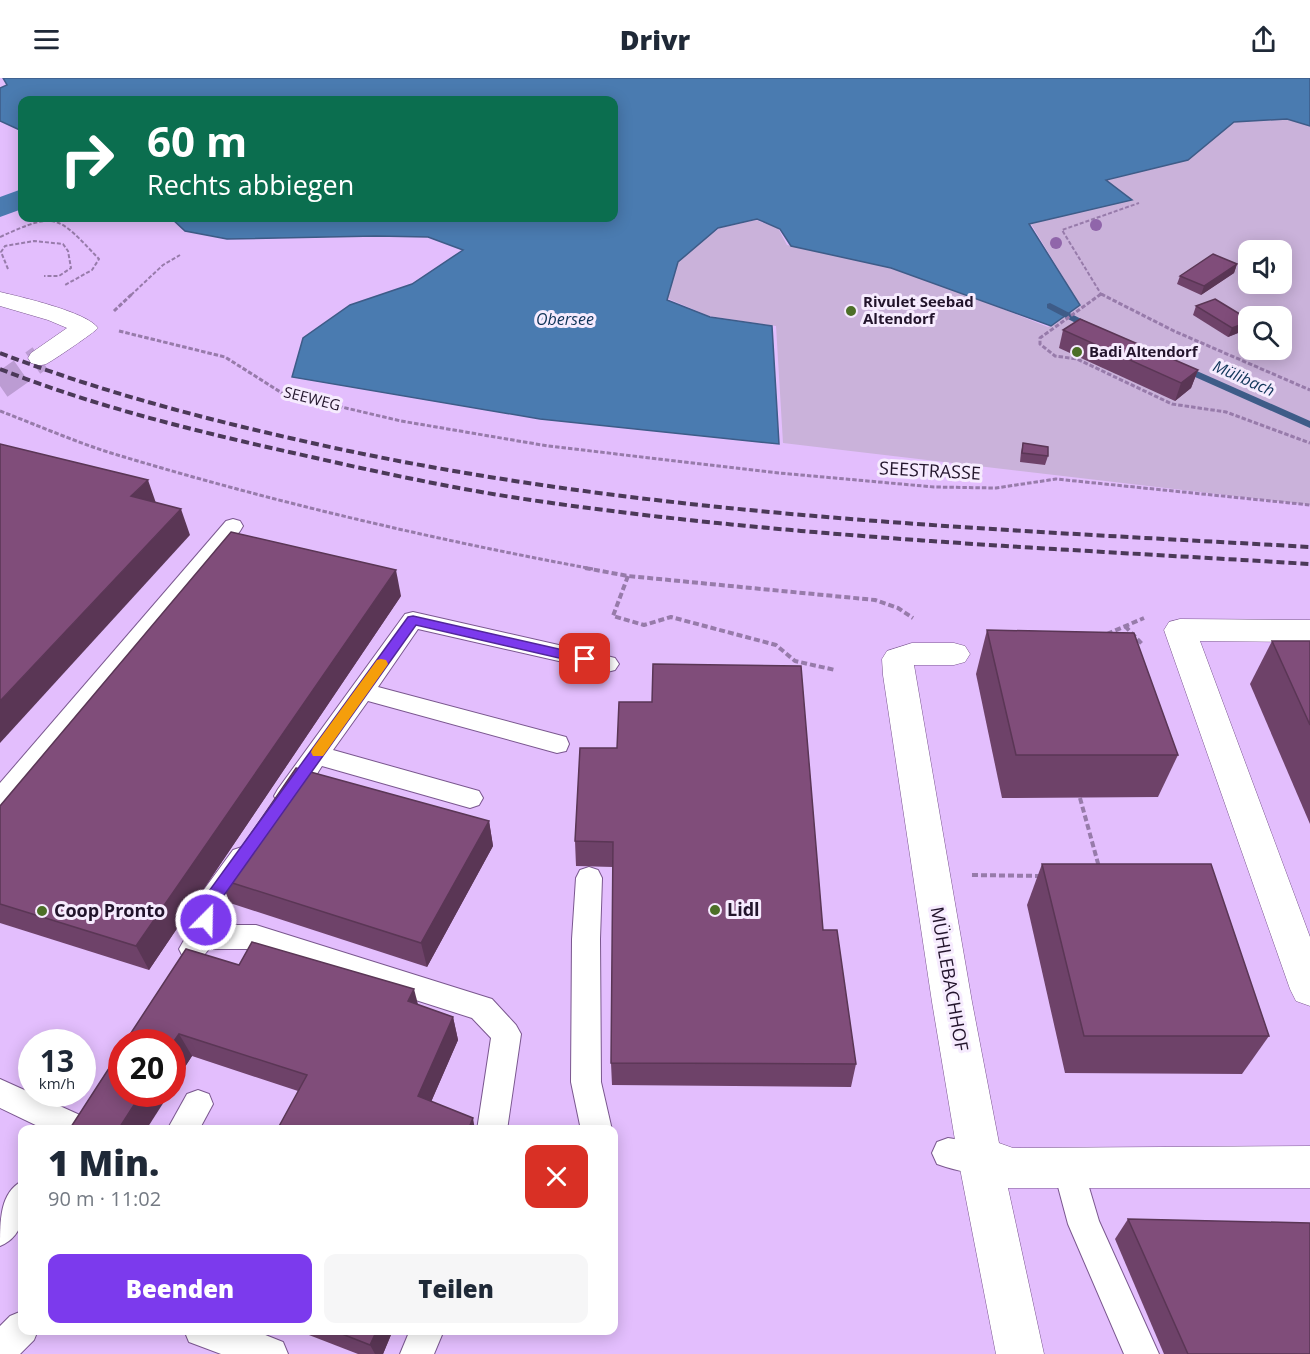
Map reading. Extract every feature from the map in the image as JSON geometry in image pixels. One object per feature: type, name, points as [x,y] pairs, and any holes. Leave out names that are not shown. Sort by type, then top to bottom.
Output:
[{"type":"street","points":[[0,299],[56,315],[86,328]]},
{"type":"street","points":[[40,358],[65,339],[86,328]]},
{"type":"street","points":[[1310,631],[1180,630],[1310,989]]},
{"type":"street","name":"MÜHLEBACHHOF","points":[[954,654],[912,654],[898,659],[899,675],[952,1002],[964,1156],[1020,1354]]},
{"type":"street","points":[[964,1156],[1012,1169],[1310,1167]]},
{"type":"lane","points":[[0,801],[233,526]]},
{"type":"lane","points":[[276,810],[413,620],[607,664]]},
{"type":"lane","points":[[362,691],[557,744]]},
{"type":"lane","points":[[316,755],[470,798]]},
{"type":"lane","points":[[182,966],[201,937],[210,903],[256,838]]},
{"type":"lane","points":[[589,878],[586,939],[586,1082],[596,1125]]},
{"type":"lane","points":[[201,937],[256,937],[483,1008],[506,1034],[493,1125]]},
{"type":"lane","points":[[0,1093],[75,1121]]},
{"type":"lane","points":[[185,1125],[198,1104]]},
{"type":"lane","points":[[1069,1168],[1084,1224],[1142,1354]]},
{"type":"lane","points":[[0,1230],[18,1203]]},
{"type":"lane","points":[[0,1350],[18,1332]]},
{"type":"lane","points":[[216,1335],[271,1354]]},
{"type":"lane","points":[[417,1354],[425,1335]]},
{"type":"path","points":[[1139,202],[1062,230],[1101,294],[1174,331],[1310,390]]},
{"type":"path","points":[[0,237],[33,222]]},
{"type":"path","points":[[63,222],[99,259],[92,270],[64,285]]},
{"type":"path","points":[[3,274],[9,267],[1,252],[5,246],[18,242],[52,241],[63,244],[68,250],[71,268],[66,275],[52,278],[35,273]]},
{"type":"path","points":[[86,328],[107,318],[163,265],[180,255]]},
{"type":"path","points":[[1101,294],[1094,302],[1040,338],[1040,344],[1055,356],[1077,359],[1172,404],[1227,412],[1310,443]]},
{"type":"path","name":"SEEWEG","points":[[86,328],[110,329],[225,357],[282,393],[401,420],[548,446]]},
{"type":"path","points":[[0,411],[109,452],[278,500],[475,547],[628,576],[875,600],[898,608],[916,620]]},
{"type":"path","name":"SEESTRASSE","points":[[548,446],[779,473],[934,487],[996,488],[1056,479],[1310,505]]},
{"type":"path","points":[[628,576],[613,616],[644,625],[671,617],[776,645],[795,661],[835,670]]},
{"type":"path","points":[[1106,635],[1152,614],[1180,630]]},
{"type":"path","points":[[1125,627],[1147,650]]},
{"type":"path","points":[[1080,798],[1102,876]]},
{"type":"path","points":[[964,875],[1044,876]]},
{"type":"shaded area","name":"Rivulet Seebad Altendorf","points":[[1287,119],[1310,126],[1310,505],[783,443],[776,326],[709,316],[664,297],[673,262],[720,228],[756,220],[778,228],[787,245],[905,270],[1048,327],[1080,305],[1031,224],[1128,200],[1106,179],[1234,122]]},
{"type":"water","name":"Obersee","points":[[3,78],[1310,78],[1310,126],[1287,119],[1234,122],[1188,160],[1106,180],[1132,200],[1029,224],[1080,305],[1051,326],[891,268],[791,246],[780,229],[757,219],[718,228],[678,262],[667,300],[710,317],[772,326],[779,444],[540,419],[292,377],[303,338],[350,305],[412,284],[463,250],[428,237],[227,239],[185,231],[175,222],[618,222],[618,96],[18,96],[18,129],[0,121],[0,88],[7,85]]},
{"type":"building","points":[[1213,254],[1237,264],[1204,286],[1180,276]]},
{"type":"building","points":[[1215,299],[1238,313],[1238,326],[1232,328],[1196,306]]},
{"type":"building","points":[[1080,319],[1198,370],[1181,383],[1063,330]]},
{"type":"building","points":[[1023,443],[1048,447],[1048,456],[1022,453]]},
{"type":"building","points":[[0,444],[148,480],[131,496],[181,509],[0,701]]},
{"type":"building","points":[[231,532],[396,570],[136,946],[0,904],[0,806]]},
{"type":"building","points":[[987,630],[1134,633],[1178,755],[1016,755]]},
{"type":"building","points":[[1272,641],[1310,641],[1310,725]]},
{"type":"building","name":"Lidl","points":[[653,664],[801,666],[823,930],[837,930],[856,1064],[611,1063],[613,842],[575,841],[580,748],[617,748],[619,702],[652,702]]},
{"type":"building","points":[[296,768],[489,821],[421,943],[220,879]]},
{"type":"building","points":[[1042,864],[1211,864],[1269,1036],[1084,1036]]},
{"type":"building","points":[[252,942],[414,989],[408,1001],[453,1017],[418,1096],[473,1118],[470,1125],[280,1125],[307,1075],[186,1036],[186,1029],[134,1029],[186,949],[239,965]]},
{"type":"building","points":[[108,1070],[108,1107],[133,1107],[121,1125],[72,1125],[84,1107],[96,1107],[96,1088]]},
{"type":"building","points":[[1128,1219],[1310,1223],[1310,1354],[1188,1354]]},
{"type":"building","points":[[345,1335],[375,1335],[370,1345]]},
{"type":"waterway","points":[[0,208],[18,200]]},
{"type":"waterway","name":"Mülibach","points":[[1050,306],[1092,328]]},
{"type":"waterway","name":"Mülibach","points":[[1181,367],[1310,425]]},
{"type":"tunnel","points":[[0,386],[40,358]]},
{"type":"railway","points":[[0,353],[79,381],[239,426],[444,469],[567,489],[813,516],[1310,547]]},
{"type":"railway","points":[[0,369],[107,406],[216,435],[409,478],[531,500],[628,513],[822,533],[1310,564]]},
{"type":"slow traffic","points":[[318,752],[381,664]]},
{"type":"place","name":"Rivulet Seebad Altendorf","points":[[851,311]]},
{"type":"place","name":"Badi Altendorf","points":[[1077,352]]},
{"type":"place","name":"Lidl","points":[[715,910]]},
{"type":"place","name":"Coop Pronto","points":[[42,911]]},
{"type":"route","points":[[206,920],[210,903],[413,620],[585,659]]}]
